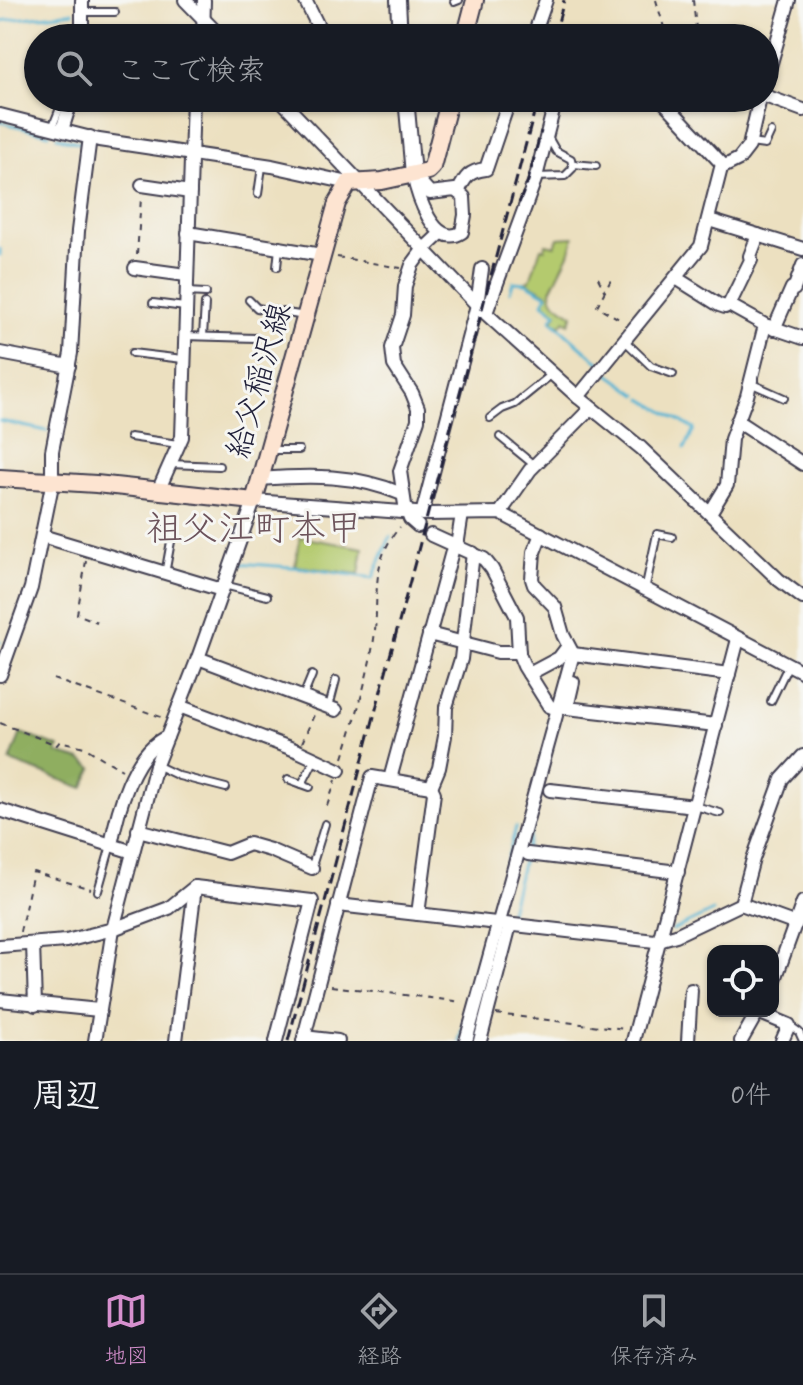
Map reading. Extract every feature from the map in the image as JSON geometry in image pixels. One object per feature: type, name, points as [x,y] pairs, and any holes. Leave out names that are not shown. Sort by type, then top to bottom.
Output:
[{"type":"main road","points":[[469,24],[475,0]]},
{"type":"main road","points":[[355,183],[428,171],[432,167],[446,112]]},
{"type":"main road","name":"給父稲沢線","points":[[0,478],[254,501],[337,203],[355,183]]},
{"type":"street","points":[[185,0],[209,24]]},
{"type":"street","points":[[204,0],[204,24]]},
{"type":"street","points":[[305,0],[317,24]]},
{"type":"street","points":[[398,0],[399,24]]},
{"type":"street","points":[[538,24],[546,0]]},
{"type":"street","points":[[779,27],[789,0]]},
{"type":"street","points":[[779,102],[803,110]]},
{"type":"street","points":[[57,129],[65,112]]},
{"type":"street","points":[[158,491],[182,437],[193,112]]},
{"type":"street","points":[[293,112],[355,183],[482,309],[578,397],[641,448],[779,580],[803,598]]},
{"type":"street","points":[[407,112],[413,174],[420,200],[441,233],[455,237],[462,232],[466,206],[464,197],[458,192],[442,190],[430,193],[413,174]]},
{"type":"street","points":[[458,192],[472,171],[486,169],[505,112]]},
{"type":"street","points":[[415,518],[482,309],[536,177],[553,112]]},
{"type":"street","points":[[677,112],[724,166]]},
{"type":"street","points":[[578,397],[701,246],[721,168],[739,159],[750,143],[759,112]]},
{"type":"street","points":[[0,115],[90,137],[192,156],[272,166],[355,183]]},
{"type":"street","points":[[0,675],[31,588],[52,481],[52,451],[69,366],[78,231],[90,137]]},
{"type":"street","points":[[142,185],[190,192]]},
{"type":"street","points":[[709,220],[803,249]]},
{"type":"street","points":[[188,233],[322,255]]},
{"type":"street","points":[[415,518],[402,494],[402,462],[418,420],[418,408],[394,365],[392,348],[403,315],[405,286],[410,270],[423,250],[441,233]]},
{"type":"street","points":[[729,305],[739,291],[758,235]]},
{"type":"street","points":[[710,513],[727,485],[731,439],[770,327],[794,289],[803,265]]},
{"type":"street","points":[[135,268],[186,275]]},
{"type":"street","points":[[482,269],[482,309]]},
{"type":"street","points":[[676,278],[719,305],[729,305],[770,327],[803,338]]},
{"type":"street","points":[[0,353],[69,366]]},
{"type":"street","points":[[500,513],[534,465],[591,408]]},
{"type":"street","points":[[737,421],[803,464]]},
{"type":"street","points":[[260,479],[338,476],[402,494]]},
{"type":"street","points":[[95,1041],[113,929],[156,765],[254,501],[415,518],[500,513],[803,672]]},
{"type":"street","points":[[390,779],[462,514]]},
{"type":"street","points":[[541,534],[534,552],[532,579],[555,607],[574,652],[567,708],[716,725]]},
{"type":"street","points":[[431,535],[484,559],[492,569],[517,617],[519,652],[529,674],[549,706],[557,709]]},
{"type":"street","points":[[42,536],[165,574],[223,588]]},
{"type":"street","points":[[418,914],[434,793],[431,787],[439,768],[445,736],[446,707],[461,659],[473,553]]},
{"type":"street","points":[[429,634],[498,652],[519,652]]},
{"type":"street","points":[[634,1036],[738,639]]},
{"type":"street","points":[[480,1041],[504,924],[574,652]]},
{"type":"street","points":[[529,674],[574,652],[729,674]]},
{"type":"street","points":[[198,658],[328,707]]},
{"type":"street","points":[[179,706],[298,751],[339,770]]},
{"type":"street","points":[[111,845],[116,814],[133,775],[151,746],[167,737]]},
{"type":"street","points":[[741,904],[753,859],[782,779],[803,756]]},
{"type":"street","points":[[338,1041],[303,1039],[372,777],[431,787]]},
{"type":"street","points":[[550,790],[695,806]]},
{"type":"street","points":[[0,810],[133,852]]},
{"type":"street","points":[[138,830],[227,853],[249,844],[312,868]]},
{"type":"street","points":[[528,854],[678,872]]},
{"type":"street","points":[[176,1041],[195,887]]},
{"type":"street","points":[[0,946],[66,941],[113,929],[169,908],[195,887],[312,901],[276,1041]]},
{"type":"street","points":[[779,961],[798,927],[803,902]]},
{"type":"street","points":[[338,905],[660,940],[741,904],[798,927]]},
{"type":"street","points":[[466,1041],[504,924]]},
{"type":"street","points":[[33,944],[35,1005]]},
{"type":"street","points":[[688,1041],[691,990]]},
{"type":"street","points":[[0,1000],[99,1010]]},
{"type":"street","points":[[741,1041],[755,1017]]},
{"type":"street","points":[[771,1017],[789,1025],[782,1041]]},
{"type":"lane","points":[[82,6],[115,12]]},
{"type":"lane","points":[[57,129],[61,112]]},
{"type":"lane","points":[[750,143],[765,145],[771,132]]},
{"type":"lane","points":[[536,177],[565,176],[570,173],[573,164],[571,159],[556,151],[548,137]]},
{"type":"lane","points":[[573,164],[596,166]]},
{"type":"lane","points":[[258,194],[262,167]]},
{"type":"lane","points":[[277,267],[279,248]]},
{"type":"lane","points":[[186,292],[206,293]]},
{"type":"lane","points":[[249,300],[257,308],[305,316]]},
{"type":"lane","points":[[153,303],[185,307]]},
{"type":"lane","points":[[203,336],[205,304]]},
{"type":"lane","points":[[184,336],[256,338]]},
{"type":"lane","points":[[625,341],[651,366],[673,374]]},
{"type":"lane","points":[[132,353],[183,359]]},
{"type":"lane","points":[[490,418],[515,404],[553,373]]},
{"type":"lane","points":[[750,383],[784,398]]},
{"type":"lane","points":[[130,437],[178,444]]},
{"type":"lane","points":[[500,437],[534,465]]},
{"type":"lane","points":[[268,450],[299,450]]},
{"type":"lane","points":[[170,464],[219,466]]},
{"type":"lane","points":[[163,529],[172,536],[165,574]]},
{"type":"lane","points":[[645,590],[657,534],[672,537]]},
{"type":"lane","points":[[223,588],[267,596]]},
{"type":"lane","points":[[771,701],[789,664]]},
{"type":"lane","points":[[303,697],[312,675]]},
{"type":"lane","points":[[328,707],[336,680]]},
{"type":"lane","points":[[302,784],[315,759]]},
{"type":"lane","points":[[156,765],[179,776],[226,788]]},
{"type":"lane","points":[[288,779],[310,787]]},
{"type":"lane","points":[[695,806],[720,813]]},
{"type":"lane","points":[[312,868],[325,824]]},
{"type":"lane","points":[[98,891],[111,845]]},
{"type":"lane","points":[[789,1025],[799,1032],[803,1041]]},
{"type":"path","points":[[656,0],[663,24]]},
{"type":"path","points":[[693,0],[696,24]]},
{"type":"path","points":[[135,268],[142,185]]},
{"type":"path","points":[[322,255],[410,270]]},
{"type":"path","points":[[598,278],[605,292]]},
{"type":"path","points":[[611,280],[597,306],[619,319]]},
{"type":"path","points":[[327,806],[370,665],[376,574],[395,533],[415,518]]},
{"type":"path","points":[[88,548],[77,614],[97,622]]},
{"type":"path","points":[[53,679],[173,722]]},
{"type":"path","points":[[298,751],[328,707]]},
{"type":"path","points":[[0,723],[57,745],[60,741],[84,747],[133,775]]},
{"type":"path","points":[[18,945],[33,872],[98,891]]},
{"type":"path","points":[[318,984],[476,1004]]},
{"type":"path","points":[[487,1013],[634,1036]]},
{"type":"green space","points":[[574,237],[551,290],[555,302],[573,315],[569,323],[565,320],[560,326],[553,320],[557,313],[544,302],[548,294],[526,282],[530,280],[541,248],[545,249],[546,244],[555,246],[558,238]]},
{"type":"green space","points":[[300,537],[363,548],[359,574],[295,566]]},
{"type":"green space","points":[[21,733],[59,747],[57,753],[81,760],[93,768],[83,788],[10,761]]},
{"type":"waterway","points":[[0,21],[73,12]]},
{"type":"waterway","points":[[0,122],[49,134]]},
{"type":"waterway","points":[[57,137],[84,144]]},
{"type":"waterway","points":[[0,249],[0,255]]},
{"type":"waterway","points":[[510,292],[513,282],[526,283],[547,295],[543,303],[556,313],[551,320],[601,364]]},
{"type":"waterway","points":[[606,372],[638,395]]},
{"type":"waterway","points":[[643,399],[694,429],[685,448]]},
{"type":"waterway","points":[[0,421],[47,431]]},
{"type":"waterway","points":[[238,563],[373,578],[390,537]]},
{"type":"waterway","points":[[526,849],[535,814]]},
{"type":"waterway","points":[[492,917],[516,827]]},
{"type":"waterway","points":[[508,919],[524,856]]},
{"type":"waterway","points":[[171,913],[187,901]]},
{"type":"waterway","points":[[673,930],[713,911]]},
{"type":"waterway","points":[[470,1000],[488,929]]},
{"type":"waterway","points":[[663,947],[674,942]]},
{"type":"waterway","points":[[459,1041],[468,1005]]},
{"type":"railway","points":[[558,24],[564,0]]},
{"type":"railway","points":[[288,1041],[534,112]]},
{"type":"railway","points":[[519,203],[541,131]]},
{"type":"district","name":"祖父江町本甲","points":[[254,527]]}]
